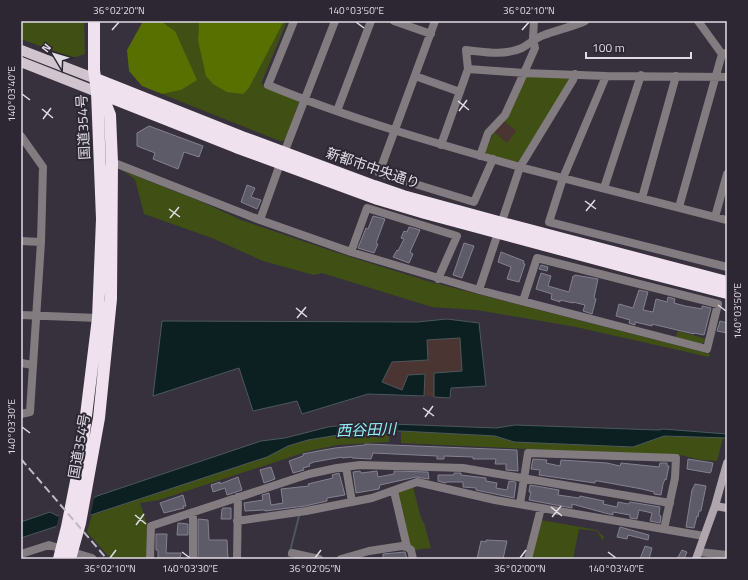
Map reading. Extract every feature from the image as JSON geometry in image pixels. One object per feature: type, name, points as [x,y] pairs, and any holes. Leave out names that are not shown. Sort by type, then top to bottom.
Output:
[{"type":"highway","name":"国道354号","points":[[66,555],[80,523],[99,418],[109,333],[112,276],[112,162],[110,115],[100,94],[94,70],[94,21]]},
{"type":"highway","name":"新都市中央通り","points":[[96,79],[378,199],[727,282]]},
{"type":"highway","name":"国道354号","points":[[66,555],[67,527],[81,456],[98,318],[102,219],[100,94]]},
{"type":"highway","name":"新都市中央通り","points":[[100,94],[282,158]]},
{"type":"highway","name":"新都市中央通り","points":[[500,228],[641,272],[727,293]]},
{"type":"main road","name":"新都市中央通り","points":[[21,50],[96,79]]},
{"type":"main road","name":"新都市中央通り","points":[[21,62],[100,94]]},
{"type":"main road","points":[[697,555],[715,506],[727,463]]},
{"type":"main road","points":[[715,506],[727,508]]},
{"type":"street","points":[[294,21],[268,85],[304,100],[441,145],[520,167],[727,220]]},
{"type":"street","points":[[260,220],[282,158],[335,21]]},
{"type":"street","points":[[337,111],[370,21]]},
{"type":"street","points":[[394,21],[431,34]]},
{"type":"street","points":[[435,21],[378,173],[474,202],[493,159]]},
{"type":"street","points":[[480,156],[488,133],[505,115],[535,48],[533,40],[534,21]]},
{"type":"street","points":[[441,145],[468,69],[466,50],[501,53],[506,52],[522,47],[533,40],[585,21]]},
{"type":"street","points":[[679,207],[716,76],[725,54],[698,21]]},
{"type":"street","points":[[468,69],[606,76],[727,77]]},
{"type":"street","points":[[479,290],[520,167],[573,80],[575,74]]},
{"type":"street","points":[[415,76],[460,92]]},
{"type":"street","points":[[606,76],[563,178],[549,222],[727,268]]},
{"type":"street","points":[[604,188],[641,76]]},
{"type":"street","points":[[642,198],[676,76]]},
{"type":"street","points":[[21,136],[43,167],[41,242],[30,412],[21,414]]},
{"type":"street","points":[[112,162],[260,220],[350,252],[438,279],[707,349],[718,304],[537,258],[523,301]]},
{"type":"street","points":[[715,217],[727,174]]},
{"type":"street","points":[[350,252],[367,208],[457,236],[438,279]]},
{"type":"street","points":[[21,241],[41,242]]},
{"type":"street","points":[[21,314],[36,316],[98,318]]},
{"type":"street","points":[[21,363],[33,365]]},
{"type":"street","points":[[520,504],[528,453],[676,458],[675,478],[664,529]]},
{"type":"street","points":[[150,559],[151,526],[309,474],[346,467],[382,465],[463,468],[670,503]]},
{"type":"street","points":[[346,467],[352,502]]},
{"type":"street","points":[[237,521],[306,511],[372,498],[417,482],[541,508],[704,536]]},
{"type":"street","points":[[394,491],[408,547],[411,550],[413,559]]},
{"type":"street","points":[[237,559],[238,497]]},
{"type":"street","points":[[528,559],[541,508]]},
{"type":"street","points":[[193,512],[193,559]]},
{"type":"street","points":[[21,554],[49,545],[66,555],[93,559]]},
{"type":"street","points":[[340,559],[369,551],[402,546],[408,547]]},
{"type":"street","points":[[292,553],[319,559]]},
{"type":"street","points":[[697,555],[727,555]]},
{"type":"shaded area","points":[[504,121],[517,130],[507,143],[494,132]]},
{"type":"shaded area","points":[[460,338],[462,371],[434,373],[434,397],[424,396],[425,374],[402,390],[382,382],[392,362],[427,340]]},
{"type":"green space","points":[[21,21],[84,21],[85,54],[72,58],[21,39]]},
{"type":"green space","points":[[144,21],[161,21],[175,31],[197,80],[181,90],[162,94],[142,86],[129,71],[127,50]]},
{"type":"green space","points":[[161,21],[199,21],[198,40],[242,94],[249,88],[284,21],[287,21],[261,84],[298,99],[299,102],[286,140],[280,141],[162,94],[181,90],[175,31]]},
{"type":"green space","points":[[199,21],[284,21],[249,88],[243,94],[227,92],[213,84],[206,76],[198,40]]},
{"type":"green space","points":[[528,76],[568,77],[570,80],[520,161],[517,162],[486,154],[485,151],[494,132],[507,143],[516,131],[504,121],[525,78]]},
{"type":"green space","points":[[123,171],[202,202],[241,220],[427,281],[710,354],[709,357],[576,327],[477,310],[432,307],[322,273],[314,275],[263,261],[212,238],[144,214],[135,179]]},
{"type":"green space","points":[[678,331],[706,339],[705,342],[702,344],[676,337]]},
{"type":"green space","points":[[401,431],[495,436],[514,442],[633,447],[664,436],[723,438],[717,461],[701,460],[680,455],[401,443]]},
{"type":"green space","points":[[357,432],[389,432],[389,442],[337,445],[309,451],[159,500],[140,503],[147,524],[146,559],[111,559],[87,532],[92,515],[267,457],[288,446],[308,440]]},
{"type":"green space","points":[[413,487],[431,548],[414,550],[410,544],[398,492]]},
{"type":"green space","points":[[541,520],[597,530],[604,537],[603,541],[597,531],[579,529],[573,559],[531,559]]},
{"type":"water","points":[[447,319],[479,323],[486,386],[451,388],[450,398],[434,397],[434,373],[462,371],[460,338],[427,340],[428,360],[392,362],[382,382],[402,390],[408,375],[425,374],[424,396],[368,394],[302,414],[297,401],[253,411],[239,368],[153,396],[162,321],[417,322]]},
{"type":"water","name":"西谷田川","points":[[357,424],[497,428],[515,425],[663,429],[727,434],[727,438],[664,436],[633,447],[514,442],[495,436],[401,431],[357,432],[308,440],[288,446],[267,457],[21,538],[21,522],[50,512],[58,516],[97,496],[261,441],[285,438],[328,427]]},
{"type":"pier","points":[[95,494],[90,517],[56,528],[60,512]]},
{"type":"building","points":[[149,126],[203,146],[199,157],[184,152],[178,169],[153,159],[155,153],[137,146],[137,133]]},
{"type":"building","points":[[247,185],[255,188],[251,197],[261,200],[257,209],[241,202]]},
{"type":"building","points":[[373,216],[385,219],[374,253],[358,248],[366,228],[368,229]]},
{"type":"building","points":[[409,227],[420,230],[410,252],[413,254],[409,263],[393,257],[404,239],[401,238],[404,231],[407,232]]},
{"type":"building","points":[[464,243],[474,246],[462,278],[453,275]]},
{"type":"building","points":[[501,252],[524,261],[523,263],[525,264],[519,282],[507,279],[511,267],[498,262]]},
{"type":"building","points":[[541,265],[548,267],[547,271],[539,269]]},
{"type":"building","points":[[541,273],[551,276],[548,286],[569,292],[573,276],[575,275],[598,279],[594,298],[596,299],[592,314],[583,311],[585,305],[560,300],[560,302],[551,299],[552,294],[536,289]]},
{"type":"building","points":[[639,290],[648,292],[643,310],[653,312],[656,299],[667,302],[668,297],[675,299],[674,303],[685,306],[702,309],[702,306],[711,308],[704,335],[652,324],[652,326],[635,322],[635,325],[629,323],[630,320],[616,316],[619,304],[633,308]]},
{"type":"building","points":[[720,321],[727,323],[727,333],[717,331]]},
{"type":"building","points":[[365,444],[517,450],[518,471],[506,470],[506,464],[495,464],[496,459],[473,459],[473,457],[444,456],[444,459],[437,459],[437,456],[373,453],[371,459],[342,457],[314,462],[309,464],[310,466],[303,468],[304,470],[293,473],[289,461],[303,456],[303,454]]},
{"type":"building","points":[[533,459],[547,460],[546,463],[560,466],[561,460],[607,463],[620,466],[621,463],[659,467],[660,463],[667,463],[667,466],[669,466],[661,495],[642,489],[598,481],[595,481],[595,483],[539,475],[540,470],[531,469]]},
{"type":"building","points":[[688,459],[713,463],[711,472],[687,469]]},
{"type":"building","points":[[271,467],[275,479],[264,483],[260,470]]},
{"type":"building","points":[[360,471],[361,473],[377,471],[378,477],[394,474],[394,471],[428,472],[429,479],[416,477],[380,485],[379,489],[356,493],[353,472]]},
{"type":"building","points":[[339,473],[345,495],[327,498],[327,501],[305,506],[265,511],[245,511],[244,503],[263,500],[262,495],[269,493],[271,505],[283,503],[281,489],[309,486],[308,484],[333,478],[332,475]]},
{"type":"building","points":[[454,473],[486,478],[486,481],[497,483],[496,488],[507,490],[509,481],[515,482],[514,498],[476,490],[476,488],[463,487],[463,482],[445,483],[438,481],[438,475],[454,475]]},
{"type":"building","points":[[238,477],[242,490],[227,495],[225,488],[213,492],[211,485],[220,482],[220,484]]},
{"type":"building","points":[[695,484],[706,486],[701,511],[699,511],[694,528],[686,527],[692,490]]},
{"type":"building","points":[[530,485],[559,490],[558,495],[579,498],[580,496],[604,501],[603,504],[617,507],[618,502],[628,504],[630,502],[660,507],[660,523],[650,521],[652,513],[639,510],[637,519],[630,518],[630,515],[613,512],[613,515],[572,504],[572,508],[529,500],[531,492],[529,492]]},
{"type":"building","points":[[183,495],[186,506],[183,506],[184,508],[164,513],[160,503]]},
{"type":"building","points":[[223,508],[231,508],[231,519],[221,519]]},
{"type":"building","points":[[198,519],[208,520],[209,540],[227,540],[228,559],[198,559]]},
{"type":"building","points":[[178,523],[188,524],[188,535],[177,535]]},
{"type":"building","points":[[620,527],[649,535],[648,540],[628,535],[627,539],[617,537]]},
{"type":"building","points":[[156,534],[167,534],[166,553],[181,553],[180,559],[158,559],[158,550],[156,550]]},
{"type":"building","points":[[486,540],[507,541],[503,559],[477,559],[481,541],[486,542]]},
{"type":"building","points":[[645,546],[652,548],[649,559],[640,559]]},
{"type":"building","points":[[682,550],[687,552],[684,559],[677,559]]},
{"type":"building","points":[[405,552],[407,559],[383,559],[383,554]]},
{"type":"waterway","points":[[288,559],[299,516]]},
{"type":"railway","points":[[21,459],[107,559]]}]
